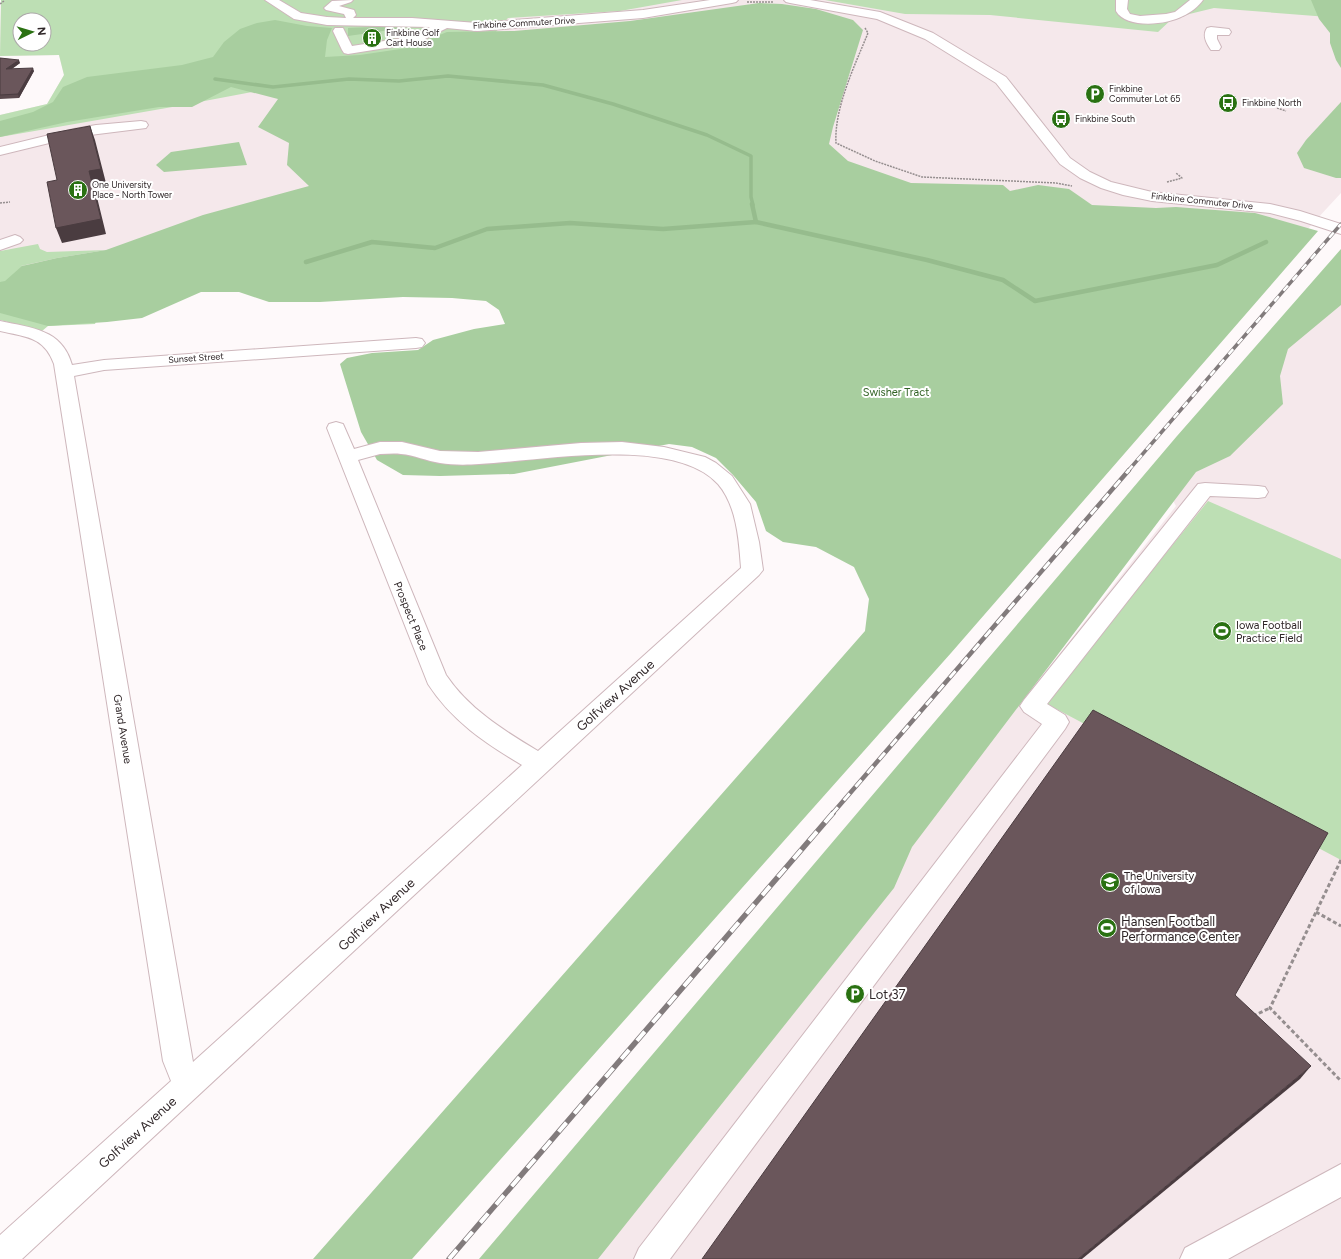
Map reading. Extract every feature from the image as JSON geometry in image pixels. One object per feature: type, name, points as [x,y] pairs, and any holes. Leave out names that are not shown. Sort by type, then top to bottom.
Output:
[{"type":"street","points":[[274,2],[295,0]]},
{"type":"street","points":[[347,0],[336,3],[330,8],[333,10],[350,12],[350,16]]},
{"type":"street","points":[[1122,0],[1122,13],[1127,17],[1156,20],[1179,14],[1197,0]]},
{"type":"street","name":"Finkbine Commuter Drive","points":[[784,1],[880,16],[929,36],[1001,80],[1065,161],[1076,170],[1101,183],[1116,189],[1167,199],[1261,208],[1341,229]]},
{"type":"street","name":"Finkbine Commuter Drive","points":[[274,2],[298,16],[327,21],[405,22],[445,25],[494,26],[606,18],[736,2]]},
{"type":"street","points":[[339,31],[348,50],[413,40],[445,25]]},
{"type":"street","points":[[1215,47],[1211,31],[1225,32]]},
{"type":"street","points":[[0,151],[74,133],[104,128],[141,125]]},
{"type":"street","points":[[0,326],[37,336],[52,342],[60,355],[64,372]]},
{"type":"street","name":"Sunset Street","points":[[64,372],[104,365],[416,343]]},
{"type":"street","name":"Grand Avenue","points":[[64,372],[178,1061],[185,1080],[190,1084]]},
{"type":"street","name":"Prospect Place","points":[[336,428],[436,678],[444,693],[457,707],[473,720],[539,764]]},
{"type":"street","name":"Golfview Avenue","points":[[0,1257],[752,570],[749,542],[740,504],[725,480],[710,467],[698,461],[664,453],[622,448],[581,449],[478,458],[440,457],[402,448],[380,448],[348,456]]},
{"type":"street","points":[[650,1259],[1057,722],[1032,706],[1204,489],[1258,492]]},
{"type":"street","points":[[1196,1259],[1341,1180]]},
{"type":"path","points":[[0,4],[4,1]]},
{"type":"path","points":[[736,2],[784,1]]},
{"type":"path","points":[[862,23],[868,33],[838,120],[834,137],[836,143],[875,161],[922,177],[1056,183],[1073,187]]},
{"type":"path","points":[[1277,108],[1286,111]]},
{"type":"path","points":[[0,203],[10,202]]},
{"type":"path","points":[[1246,1019],[1270,1008],[1341,860]]},
{"type":"path","points":[[1316,912],[1341,926]]},
{"type":"path","points":[[1270,1008],[1341,1081]]},
{"type":"shaded area","points":[[1,0],[1341,0],[1341,193],[1106,447],[989,224],[0,268],[10,249],[0,251],[0,115],[47,104],[64,75],[59,55],[0,56]]},
{"type":"shaded area","name":"The University of Iowa","points":[[1341,253],[1341,1259],[582,1259],[1176,506],[1157,472]]},
{"type":"green space","points":[[1,0],[682,0],[620,11],[508,18],[481,49],[178,106],[0,137],[0,115],[47,104],[64,75],[59,55],[0,56]]},
{"type":"green space","points":[[825,0],[1341,0],[1341,18],[1214,8],[1173,18],[1158,32],[990,15],[905,14]]},
{"type":"green space","points":[[1311,0],[1341,0],[1341,68],[1336,60],[1330,43],[1330,33],[1319,19]]},
{"type":"green space","name":"Swisher Tract","points":[[759,3],[782,4],[816,9],[853,20],[863,30],[829,144],[848,161],[911,183],[1003,185],[1010,191],[1038,185],[1069,189],[1092,205],[1156,208],[1176,207],[1255,213],[1318,231],[951,653],[412,1259],[313,1259],[865,631],[869,599],[854,567],[816,547],[783,542],[766,531],[756,502],[733,475],[716,458],[692,447],[669,444],[514,474],[440,476],[403,475],[377,460],[361,432],[340,364],[347,358],[372,353],[418,350],[433,340],[474,329],[505,324],[499,310],[486,301],[452,298],[403,297],[320,302],[269,302],[239,292],[201,292],[142,318],[107,322],[48,326],[0,313],[0,282],[5,281],[22,266],[57,258],[106,250],[203,215],[309,186],[287,165],[289,143],[258,127],[278,99],[231,87],[192,107],[159,107],[67,122],[0,137],[0,121],[33,112],[53,102],[63,87],[87,77],[182,65],[213,57],[224,42],[240,29],[257,23],[275,20],[307,26],[332,28],[327,40],[325,57],[360,55],[407,48],[447,32],[514,31],[630,21]]},
{"type":"green space","points":[[398,26],[411,27],[348,36],[348,28]]},
{"type":"green space","points":[[1341,102],[1341,178],[1336,178],[1304,168],[1297,153],[1306,140]]},
{"type":"green space","points":[[239,142],[247,165],[164,172],[156,165],[171,152]]},
{"type":"green space","points":[[38,244],[40,249],[47,252],[106,250],[57,258],[21,266],[120,260],[95,324],[48,326],[42,331],[0,320],[0,251]]},
{"type":"green space","points":[[1341,249],[1341,305],[1288,349],[1280,376],[1283,404],[1230,456],[1196,472],[912,847],[894,888],[598,1259],[479,1259],[1177,436]]},
{"type":"green space","name":"Iowa Football Practice Field","points":[[1208,501],[1341,559],[1341,860],[1045,703]]},
{"type":"building","points":[[0,58],[19,60],[6,69],[33,68],[18,94],[0,95]]},
{"type":"building","name":"One University Place - North Tower","points":[[90,126],[101,169],[89,171],[101,219],[56,228],[47,182],[57,180],[47,134]]},
{"type":"building","name":"Hansen Football Performance Center","points":[[1093,710],[1328,833],[1235,995],[1311,1066],[1078,1259],[702,1259]]},
{"type":"waterway","points":[[215,79],[273,87],[349,79],[399,81],[448,76],[543,85],[613,104],[707,135],[751,156],[751,197],[753,205]]},
{"type":"waterway","points":[[752,204],[756,222]]},
{"type":"waterway","points":[[306,262],[372,242],[435,248],[487,229],[570,223],[663,229],[756,222]]},
{"type":"waterway","points":[[756,222],[927,260],[1003,280],[1035,301],[1217,265],[1266,242]]},
{"type":"railway","points":[[1128,471],[1341,224]]},
{"type":"railway","points":[[832,814],[1129,470]]},
{"type":"railway","points":[[449,1259],[833,813]]},
{"type":"place","name":"Finkbine Golf Cart House","points":[[372,38]]},
{"type":"place","name":"Finkbine Commuter Lot 65","points":[[1095,94]]},
{"type":"place","name":"Finkbine North","points":[[1228,103]]},
{"type":"place","name":"Finkbine South","points":[[1061,119]]},
{"type":"place","name":"One University Place - North Tower","points":[[78,190]]},
{"type":"place","name":"Iowa Football Practice Field","points":[[1222,631]]},
{"type":"place","name":"The University of Iowa","points":[[1110,882]]},
{"type":"place","name":"Hansen Football Performance Center","points":[[1107,928]]},
{"type":"place","name":"Lot 37","points":[[855,994]]}]
